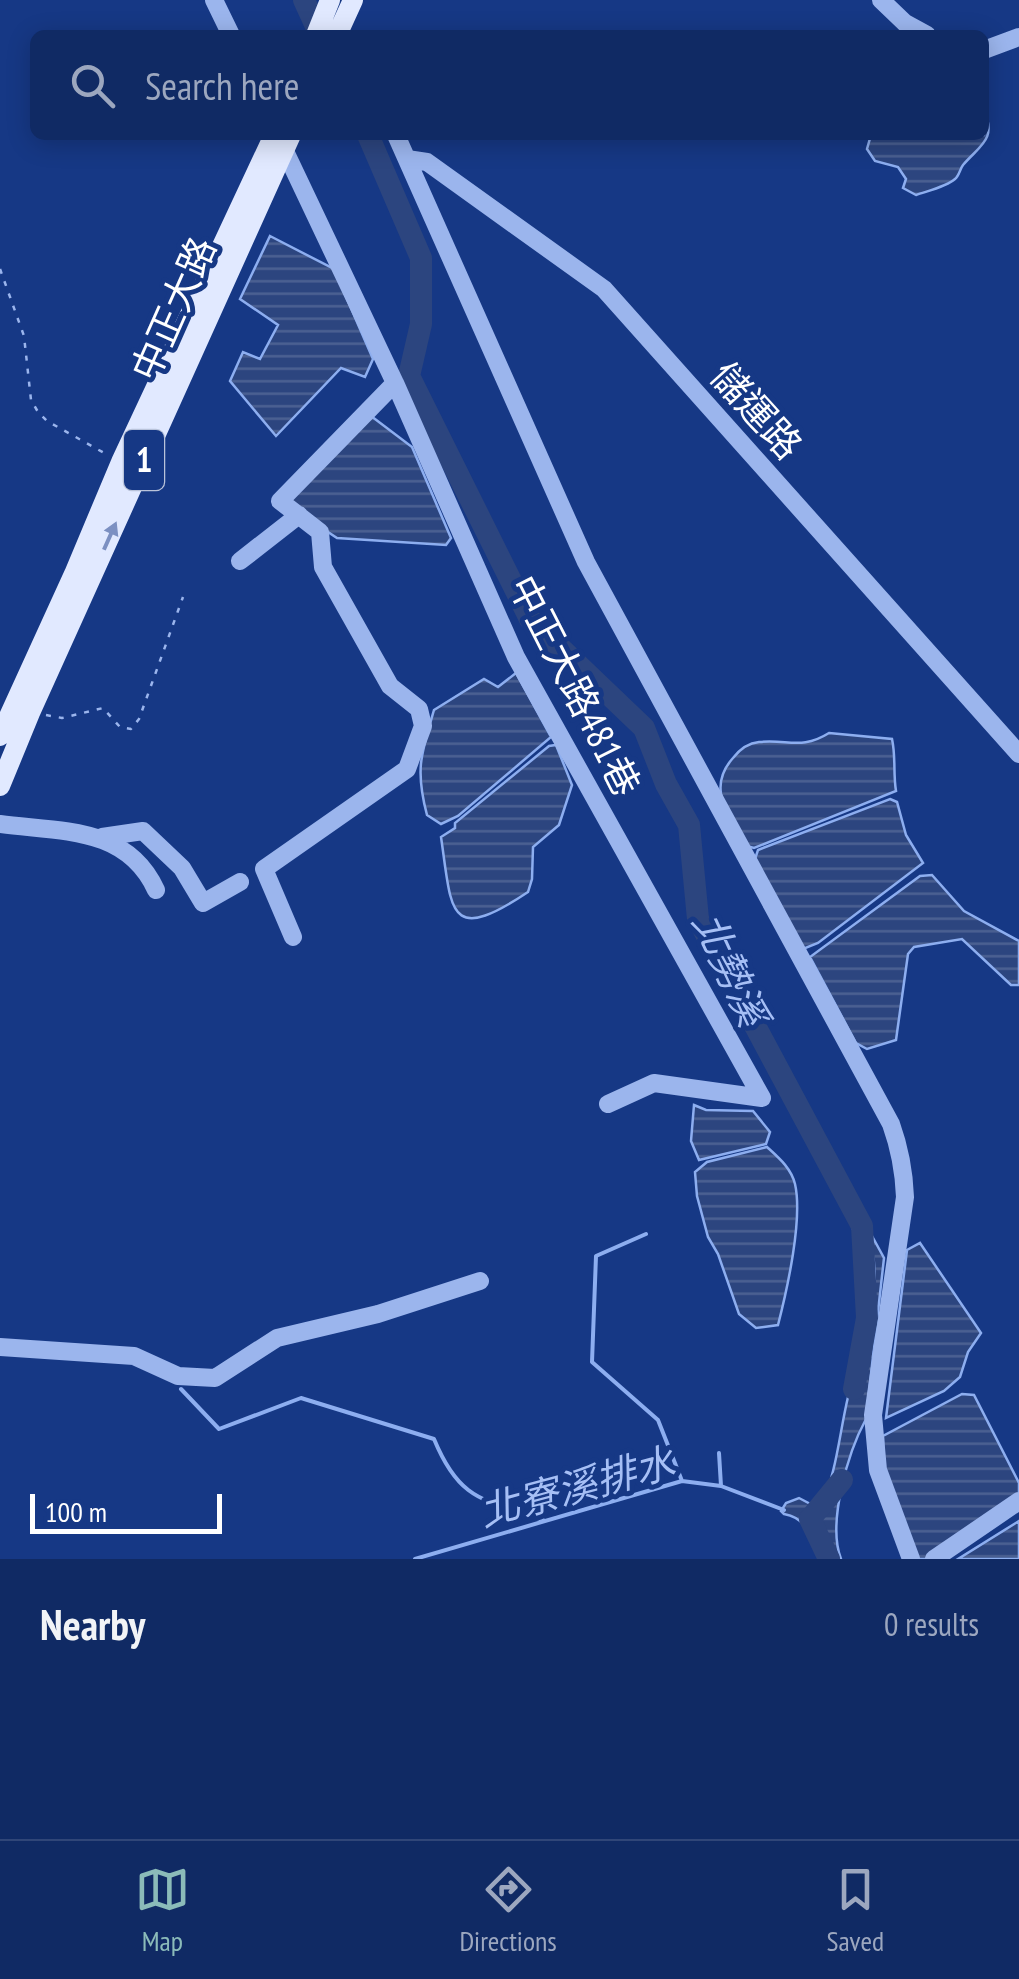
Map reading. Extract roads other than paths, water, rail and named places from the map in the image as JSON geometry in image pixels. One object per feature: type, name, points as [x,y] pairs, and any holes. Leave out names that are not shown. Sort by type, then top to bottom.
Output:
[{"type":"main road","points":[[318,30],[333,0]]},
{"type":"main road","points":[[339,30],[354,0]]},
{"type":"main road","name":"中正大路","points":[[0,786],[120,462],[283,140]]},
{"type":"main road","name":"中正大路","points":[[0,736],[40,670],[283,140]]},
{"type":"street","points":[[214,0],[229,30]]},
{"type":"street","points":[[333,0],[349,30]]},
{"type":"street","points":[[881,0],[919,30]]},
{"type":"street","points":[[989,48],[1019,37]]},
{"type":"street","name":"中正大路481巷","points":[[283,140],[516,656],[762,1098],[654,1082],[608,1104]]},
{"type":"street","points":[[398,140],[586,562],[899,1145],[905,1197],[873,1415],[878,1470],[911,1559]]},
{"type":"street","name":"儲運路","points":[[407,159],[427,162],[604,289],[1019,754]]},
{"type":"street","points":[[293,937],[264,870],[407,769],[423,726],[419,709],[390,686],[323,568],[320,532],[280,500],[395,383]]},
{"type":"street","points":[[240,561],[299,516]]},
{"type":"street","points":[[0,824],[102,837],[143,831],[182,868],[203,902],[240,882]]},
{"type":"street","points":[[102,837],[123,849],[150,876],[156,890]]},
{"type":"street","points":[[0,1346],[134,1356],[178,1376],[215,1378],[277,1338],[378,1314],[480,1281]]},
{"type":"street","points":[[934,1559],[1019,1502]]},
{"type":"water","points":[[870,140],[986,140],[956,178],[916,195],[903,188],[906,179],[898,167],[875,161],[867,149]]},
{"type":"water","points":[[270,236],[334,269],[373,359],[365,377],[341,368],[276,436],[230,381],[243,352],[260,359],[278,325],[240,299]]},
{"type":"water","points":[[371,416],[412,447],[451,538],[446,545],[337,538],[286,504]]},
{"type":"water","points":[[516,673],[551,737],[458,816],[441,824],[427,815],[421,786],[423,751],[434,710],[484,679],[498,687]]},
{"type":"water","points":[[829,733],[892,739],[896,791],[754,848],[743,845],[721,791],[725,769],[733,758],[755,743],[803,743]]},
{"type":"water","points":[[556,745],[572,785],[559,825],[533,847],[528,892],[482,917],[468,918],[458,912],[452,901],[441,837],[549,746]]},
{"type":"water","points":[[890,799],[897,802],[906,835],[923,863],[818,943],[803,949],[754,862],[758,850]]},
{"type":"water","points":[[932,875],[964,911],[1019,941],[1019,985],[1011,985],[962,939],[914,947],[908,954],[896,1040],[867,1049],[856,1043],[810,957],[920,876]]},
{"type":"water","points":[[694,1105],[706,1110],[753,1111],[770,1132],[766,1144],[699,1160],[691,1141]]},
{"type":"water","points":[[767,1147],[784,1164],[795,1184],[796,1235],[778,1325],[756,1328],[739,1314],[708,1237],[695,1172],[707,1162]]},
{"type":"water","points":[[866,1225],[884,1258],[866,1419],[853,1450],[838,1508],[837,1544],[841,1559],[819,1559],[804,1524],[781,1511],[786,1503],[799,1498],[820,1509],[830,1481],[872,1305],[872,1252],[853,1229]]},
{"type":"water","points":[[920,1243],[981,1333],[968,1352],[960,1377],[944,1391],[886,1418],[907,1250]]},
{"type":"water","points":[[962,1394],[974,1395],[1019,1483],[1019,1505],[933,1559],[916,1559],[884,1491],[883,1436]]},
{"type":"water","points":[[1019,1521],[1019,1559],[958,1559]]},
{"type":"waterway","name":"北勢溪","points":[[304,0],[318,30]]},
{"type":"waterway","name":"北勢溪","points":[[370,140],[421,258],[421,324],[409,376],[530,619],[644,728],[666,784],[689,825],[698,919],[862,1226],[867,1318],[854,1389]]},
{"type":"waterway","points":[[646,1234],[596,1256],[592,1362],[658,1420],[682,1481]]},
{"type":"waterway","points":[[181,1389],[219,1429],[301,1398],[434,1439],[464,1487],[489,1502],[543,1520]]},
{"type":"waterway","points":[[719,1453],[721,1486]]},
{"type":"waterway","name":"北寮溪排水","points":[[829,1559],[810,1519],[842,1480]]},
{"type":"waterway","name":"北寮溪排水","points":[[415,1559],[682,1481],[721,1486],[784,1510]]}]
